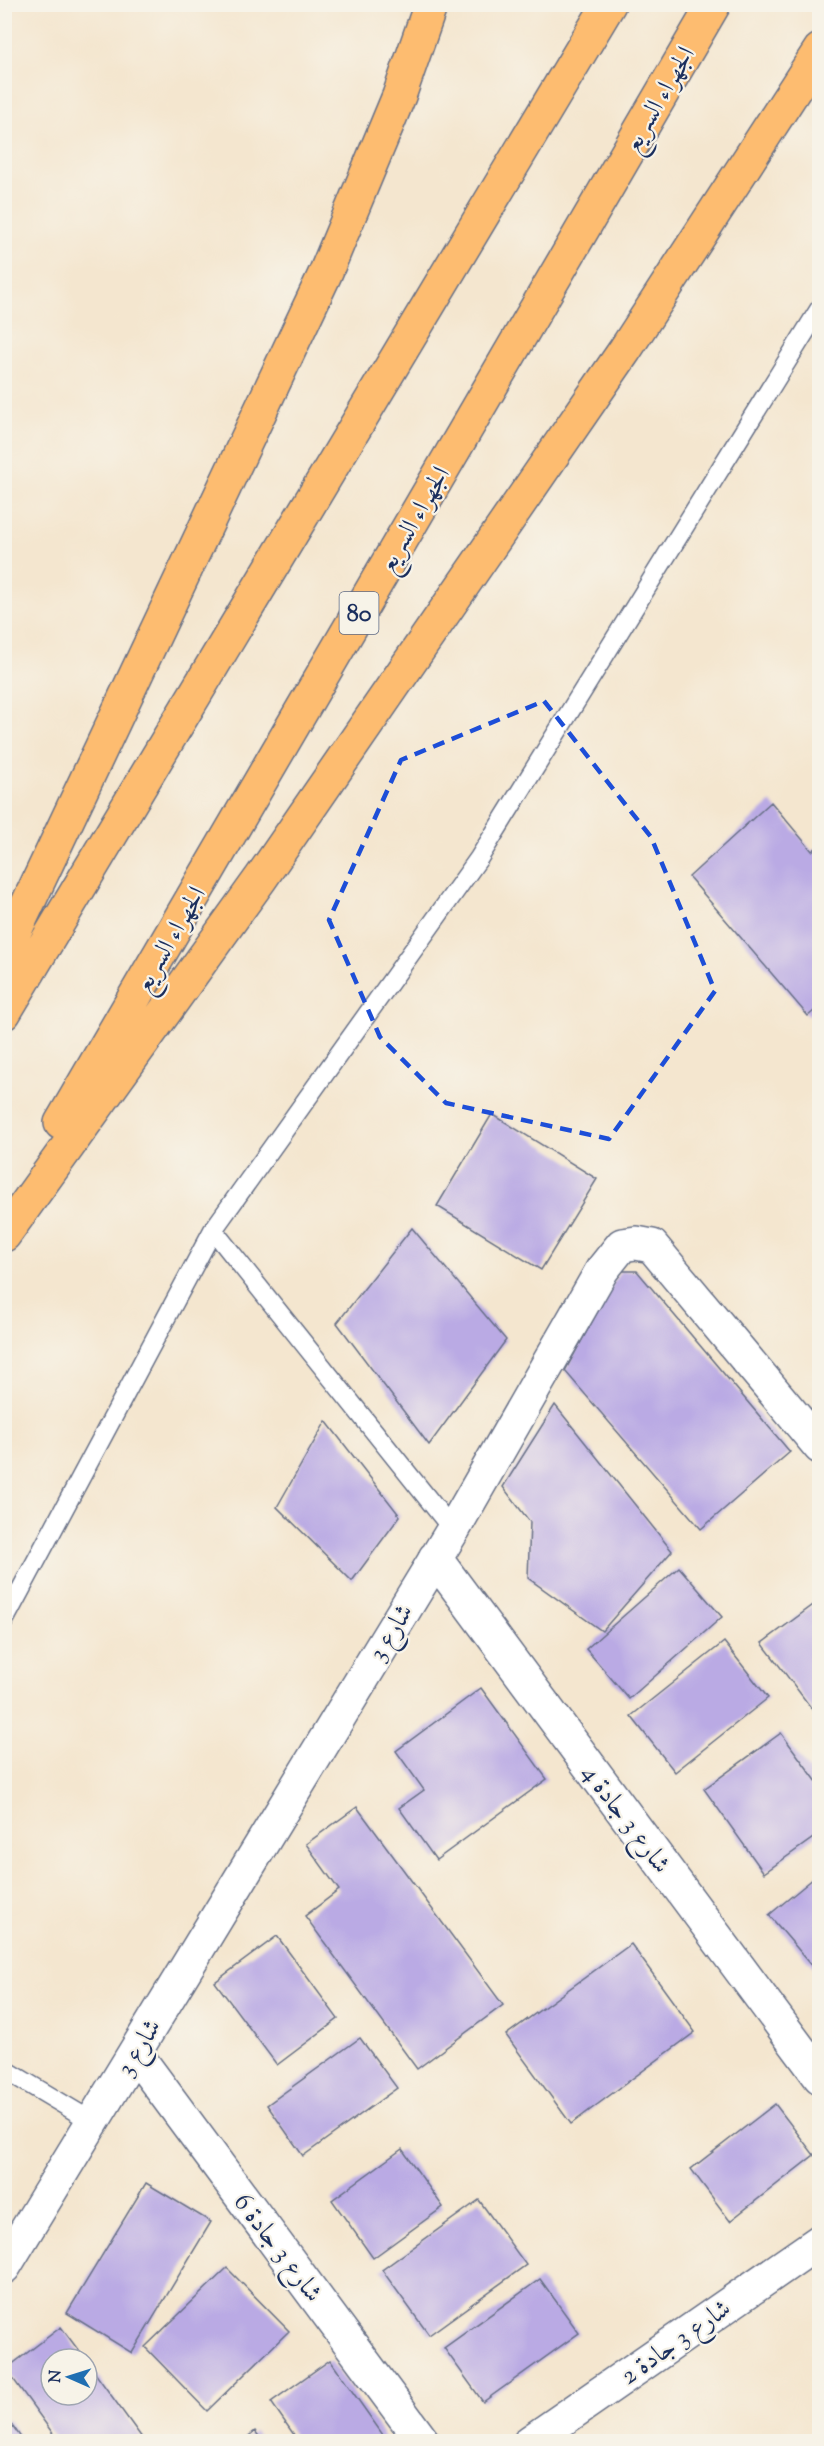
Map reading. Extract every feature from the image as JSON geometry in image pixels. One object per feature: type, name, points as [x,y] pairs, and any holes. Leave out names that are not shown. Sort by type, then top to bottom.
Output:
[{"type":"highway","points":[[4,954],[325,274],[399,96],[431,4]]},
{"type":"highway","points":[[4,1013],[609,4]]},
{"type":"highway","name":"الجهراء السريع","points":[[4,1221],[714,4]]},
{"type":"highway","points":[[4,1235],[261,878],[604,379],[819,50]]},
{"type":"street","name":"شارع 3","points":[[4,2267],[453,1530],[602,1270],[622,1245],[636,1243],[652,1246],[819,1447]]},
{"type":"street","name":"شارع 3 جادة 4","points":[[435,1558],[819,2077]]},
{"type":"street","name":"شارع 3 جادة 6","points":[[135,2053],[423,2442]]},
{"type":"street","name":"شارع 3 جادة 2","points":[[530,2442],[819,2241]]},
{"type":"lane","points":[[4,1621],[213,1230],[479,858],[819,308]]},
{"type":"lane","points":[[213,1230],[453,1530]]},
{"type":"lane","points":[[4,2069],[93,2122]]},
{"type":"highlighted area","points":[[544,701],[651,837],[715,991],[609,1139],[446,1103],[380,1037],[329,920],[401,760]]},
{"type":"building","points":[[771,802],[812,851],[820,845],[820,1006],[808,1016],[689,877]]},
{"type":"building","points":[[492,1114],[597,1179],[541,1270],[437,1206]]},
{"type":"building","points":[[412,1228],[506,1340],[429,1445],[337,1323]]},
{"type":"building","points":[[620,1271],[637,1271],[790,1452],[701,1529],[565,1371]]},
{"type":"building","points":[[555,1405],[672,1551],[602,1631],[528,1578],[530,1522],[503,1487]]},
{"type":"building","points":[[326,1421],[400,1516],[352,1581],[277,1507]]},
{"type":"building","points":[[679,1567],[722,1617],[629,1699],[586,1649]]},
{"type":"building","points":[[820,1600],[820,1709],[815,1713],[762,1643]]},
{"type":"building","points":[[724,1642],[768,1698],[675,1772],[631,1716]]},
{"type":"building","points":[[481,1688],[547,1779],[436,1860],[399,1808],[424,1790],[396,1751]]},
{"type":"building","points":[[781,1733],[820,1786],[820,1833],[764,1873],[704,1789]]},
{"type":"building","points":[[357,1807],[503,2005],[417,2069],[305,1916],[339,1890],[306,1844]]},
{"type":"building","points":[[820,1873],[820,1975],[769,1915]]},
{"type":"building","points":[[277,1936],[338,2019],[277,2065],[215,1982]]},
{"type":"building","points":[[631,1944],[695,2032],[571,2124],[506,2035]]},
{"type":"building","points":[[360,2038],[397,2088],[303,2156],[267,2105]]},
{"type":"building","points":[[775,2104],[814,2155],[730,2221],[691,2169]]},
{"type":"building","points":[[402,2149],[443,2207],[373,2258],[332,2200]]},
{"type":"building","points":[[146,2183],[211,2222],[132,2353],[67,2313]]},
{"type":"building","points":[[479,2200],[526,2265],[429,2335],[382,2270]]},
{"type":"building","points":[[227,2268],[289,2331],[207,2411],[145,2347]]},
{"type":"building","points":[[540,2279],[579,2333],[483,2402],[444,2348]]},
{"type":"building","points":[[61,2327],[76,2347],[39,2347],[39,2407],[99,2407],[99,2379],[145,2442],[59,2442],[6,2369]]},
{"type":"building","points":[[330,2360],[388,2442],[299,2442],[271,2402]]},
{"type":"building","points":[[8,2419],[24,2442],[4,2442],[4,2421]]},
{"type":"building","points":[[255,2431],[263,2442],[241,2442]]}]
